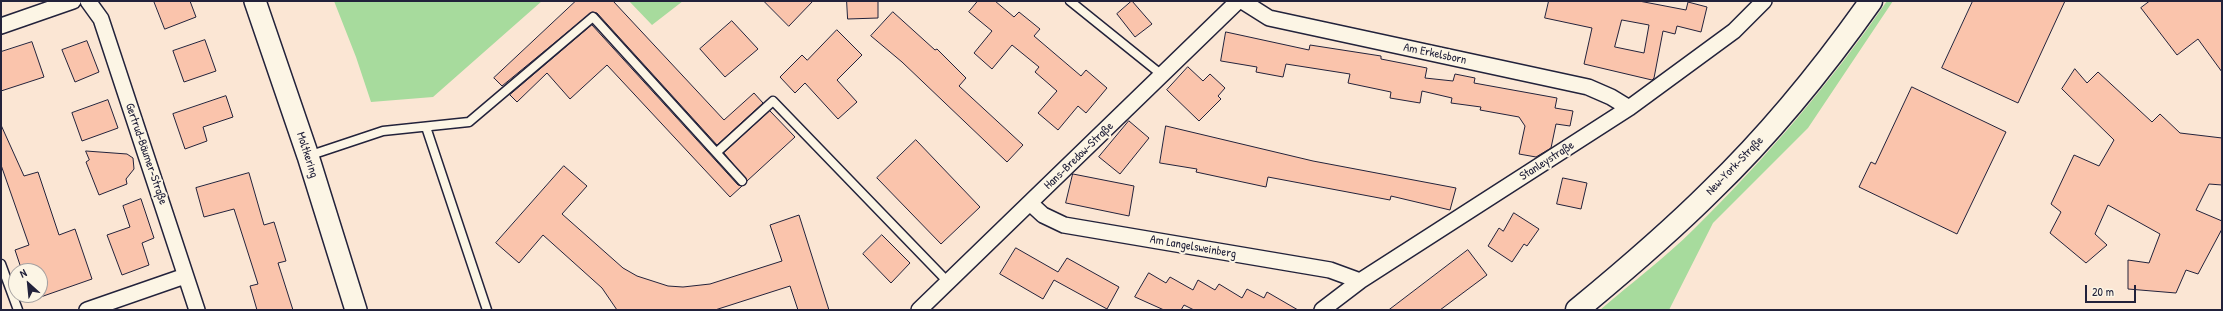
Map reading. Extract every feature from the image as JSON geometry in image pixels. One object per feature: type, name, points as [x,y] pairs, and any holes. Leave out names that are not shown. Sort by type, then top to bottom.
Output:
[{"type":"main road","name":"New-York-Straße","points":[[1577,310],[1667,233],[1755,146],[1800,94],[1871,1]]},
{"type":"street","points":[[1,26],[72,1]]},
{"type":"street","name":"Gertrud-Bäumer-Straße","points":[[88,1],[101,19],[182,259],[185,276],[197,310]]},
{"type":"street","name":"Moltkering","points":[[255,1],[308,156],[356,310]]},
{"type":"street","name":"Hans-Bredow-Straße","points":[[919,310],[1238,1]]},
{"type":"street","name":"Am Erkelsborn","points":[[1242,1],[1269,18],[1588,87],[1611,97],[1629,108]]},
{"type":"street","name":"Stanleystraße","points":[[1322,310],[1360,281],[1629,108],[1734,31],[1764,1]]},
{"type":"street","name":"Am Langelsweinberg","points":[[1030,203],[1043,215],[1064,225],[1330,270],[1360,281]]},
{"type":"street","points":[[87,310],[185,276]]},
{"type":"lane","points":[[1070,1],[1162,74]]},
{"type":"lane","points":[[308,156],[383,131],[469,122],[593,17],[742,181]]},
{"type":"lane","points":[[717,152],[773,101],[948,282]]},
{"type":"lane","points":[[426,127],[487,310]]},
{"type":"lane","points":[[1,264],[18,310]]},
{"type":"green space","points":[[334,1],[542,1],[433,97],[371,102],[356,57]]},
{"type":"green space","points":[[629,1],[683,1],[652,25]]},
{"type":"green space","points":[[1887,1],[1893,1],[1808,128],[1713,223],[1669,310],[1600,310],[1683,240],[1747,175],[1820,91]]},
{"type":"building","points":[[154,1],[190,1],[196,17],[165,29]]},
{"type":"building","points":[[576,1],[613,1],[724,120],[754,93],[763,103],[717,145],[597,13],[592,12],[502,86],[494,78]]},
{"type":"building","points":[[764,1],[813,1],[789,26]]},
{"type":"building","points":[[847,1],[878,1],[878,18],[848,19]]},
{"type":"building","points":[[978,1],[995,1],[1014,17],[1019,12],[1040,29],[1034,36],[1081,76],[1086,70],[1107,88],[1086,113],[1078,106],[1058,130],[1038,113],[1057,91],[1035,72],[1039,67],[1012,45],[992,69],[974,53],[992,31],[969,12]]},
{"type":"building","points":[[1132,1],[1152,24],[1135,37],[1117,14]]},
{"type":"building","points":[[1549,1],[1639,1],[1686,10],[1688,2],[1707,7],[1701,32],[1677,26],[1675,34],[1663,31],[1654,78],[1652,80],[1584,64],[1592,28],[1545,18]],"holes":[[[1622,20],[1649,25],[1644,53],[1615,47]]]},
{"type":"building","points":[[1973,1],[2065,1],[2018,103],[1942,68]]},
{"type":"building","points":[[2150,1],[2222,1],[2222,72],[2198,39],[2177,55],[2141,8]]},
{"type":"building","points":[[893,12],[935,50],[937,49],[966,78],[959,86],[1023,145],[1007,162],[902,62],[871,36]]},
{"type":"building","points":[[732,21],[758,49],[725,77],[700,49]]},
{"type":"building","points":[[592,25],[738,185],[742,186],[730,197],[607,65],[570,99],[547,73],[517,102],[510,95]]},
{"type":"building","points":[[837,30],[862,55],[837,80],[857,102],[838,119],[805,83],[795,93],[780,77],[802,55],[807,60]]},
{"type":"building","points":[[1226,32],[1309,50],[1310,45],[1381,56],[1381,59],[1427,68],[1425,78],[1453,81],[1455,74],[1475,78],[1474,83],[1557,98],[1555,108],[1573,111],[1570,126],[1556,124],[1551,148],[1536,157],[1519,154],[1525,126],[1519,117],[1480,110],[1481,107],[1451,103],[1452,98],[1422,91],[1420,103],[1390,98],[1391,92],[1348,83],[1350,74],[1286,64],[1283,77],[1256,72],[1257,67],[1221,61]]},
{"type":"building","points":[[205,40],[216,71],[184,82],[173,51]]},
{"type":"building","points":[[87,41],[99,72],[75,82],[62,50]]},
{"type":"building","points":[[32,42],[44,77],[1,91],[1,52]]},
{"type":"building","points":[[1188,67],[1203,81],[1210,74],[1225,88],[1218,96],[1221,99],[1199,121],[1167,90]]},
{"type":"building","points":[[2075,69],[2087,83],[2098,72],[2152,122],[2160,114],[2180,133],[2222,138],[2222,185],[2209,184],[2196,210],[2222,221],[2222,229],[2198,274],[2186,270],[2176,293],[2128,289],[2128,260],[2149,263],[2160,234],[2108,205],[2095,234],[2107,245],[2086,263],[2050,233],[2061,212],[2051,204],[2074,155],[2099,166],[2114,140],[2062,89]]},
{"type":"building","points":[[1912,87],[2006,132],[1957,234],[1859,187],[1871,162],[1875,164]]},
{"type":"building","points":[[226,96],[233,117],[203,127],[207,141],[185,149],[173,114]]},
{"type":"building","points":[[108,100],[118,128],[82,141],[72,113]]},
{"type":"building","points":[[770,111],[795,137],[747,181],[724,153]]},
{"type":"building","points":[[1129,121],[1149,138],[1120,174],[1099,157]]},
{"type":"building","points":[[1,125],[24,176],[38,172],[59,235],[75,229],[92,279],[48,294],[48,263],[19,263],[15,250],[29,245],[1,165]]},
{"type":"building","points":[[1166,126],[1313,161],[1456,188],[1450,210],[1391,196],[1390,200],[1268,177],[1266,187],[1196,172],[1197,169],[1160,163]]},
{"type":"building","points":[[916,140],[980,207],[941,244],[877,178]]},
{"type":"building","points":[[86,151],[127,154],[133,158],[134,169],[126,179],[127,184],[99,195],[86,162],[89,160]]},
{"type":"building","points":[[564,166],[587,186],[562,214],[623,268],[637,276],[668,286],[683,287],[710,284],[782,261],[770,225],[799,215],[829,310],[798,310],[790,286],[715,310],[617,310],[602,288],[543,235],[519,263],[496,243]]},
{"type":"building","points":[[249,173],[264,225],[274,222],[286,261],[278,263],[293,310],[257,310],[250,286],[258,284],[234,209],[204,217],[196,188]]},
{"type":"building","points":[[1073,174],[1134,186],[1129,216],[1066,203]]},
{"type":"building","points":[[1563,178],[1587,183],[1581,209],[1557,204]]},
{"type":"building","points":[[141,199],[154,238],[142,243],[149,265],[122,275],[107,235],[130,227],[123,206]]},
{"type":"building","points":[[1514,213],[1539,229],[1527,246],[1524,244],[1512,262],[1488,246],[1499,228],[1503,231]]},
{"type":"building","points":[[882,235],[910,263],[891,283],[863,254]]},
{"type":"building","points":[[1016,248],[1058,272],[1067,258],[1119,287],[1107,309],[1054,280],[1043,299],[1000,274]]},
{"type":"building","points":[[1468,250],[1487,275],[1440,310],[1389,310]]},
{"type":"building","points":[[1149,273],[1166,283],[1170,277],[1193,290],[1198,280],[1215,290],[1219,284],[1242,298],[1247,289],[1264,298],[1267,292],[1298,310],[1194,310],[1184,305],[1181,310],[1164,310],[1135,297]]}]
